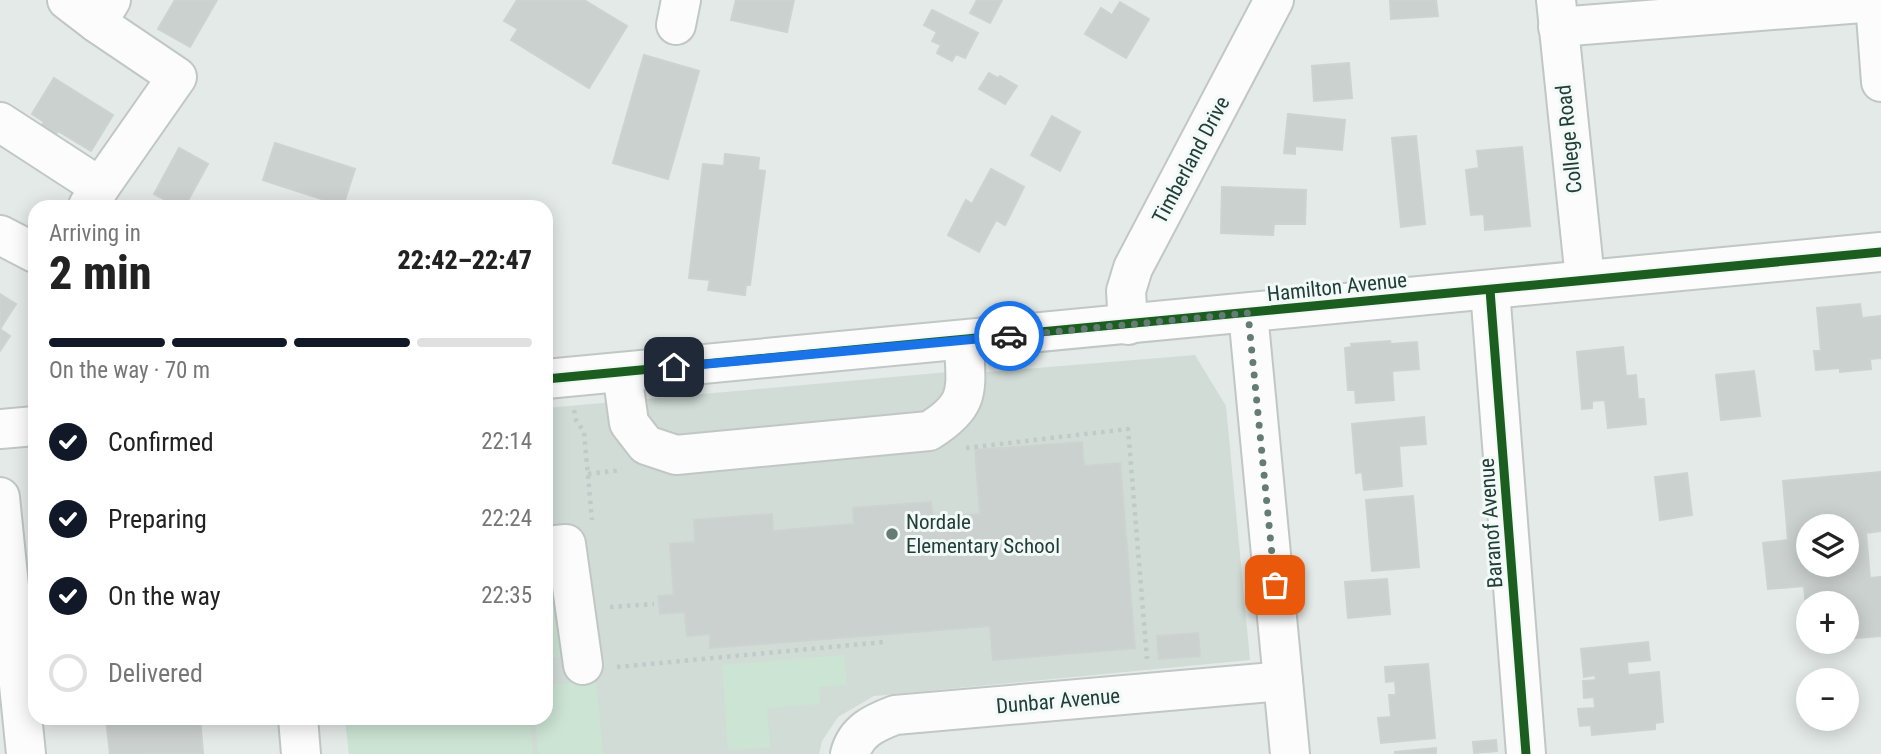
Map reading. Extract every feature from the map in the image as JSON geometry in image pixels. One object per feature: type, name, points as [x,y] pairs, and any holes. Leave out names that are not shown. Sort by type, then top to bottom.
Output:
[{"type":"street","points":[[0,122],[94,197],[177,77],[104,11],[67,0]]},
{"type":"street","name":"Timberland Drive","points":[[1128,325],[1126,291],[1133,268],[1274,0]]},
{"type":"street","points":[[1557,14],[1875,1],[1881,82]]},
{"type":"street","name":"College Road","points":[[1557,14],[1585,279]]},
{"type":"street","points":[[0,235],[28,249]]},
{"type":"street","name":"Hamilton Avenue","points":[[558,377],[1881,252]]},
{"type":"street","name":"Baranof Avenue","points":[[1490,290],[1526,754]]},
{"type":"street","points":[[1248,313],[1290,754]]},
{"type":"street","points":[[622,372],[629,423],[646,445],[676,455],[929,431],[951,417],[965,395],[964,340]]},
{"type":"street","points":[[0,429],[28,427]]},
{"type":"street","points":[[0,497],[26,754]]},
{"type":"street","points":[[553,545],[566,544],[583,665]]},
{"type":"street","name":"Dunbar Avenue","points":[[850,754],[853,743],[870,725],[895,715],[1283,681]]},
{"type":"street","points":[[299,725],[301,754]]},
{"type":"path","points":[[558,377],[576,420],[584,432],[593,527]]},
{"type":"path","points":[[961,453],[968,447],[1128,429],[1150,693]]},
{"type":"path","points":[[588,474],[628,469]]},
{"type":"path","points":[[575,610],[654,604]]},
{"type":"path","points":[[583,665],[597,669],[884,642]]},
{"type":"shaded area","name":"Nordale Elementary School","points":[[1195,355],[1226,406],[1250,660],[874,696],[838,717],[822,741],[819,754],[349,754],[346,725],[553,725],[553,407],[948,372],[988,372]]},
{"type":"green space","points":[[560,567],[570,656],[553,657],[553,568]]},
{"type":"green space","points":[[844,655],[847,685],[819,687],[820,704],[767,708],[770,747],[728,750],[722,665]]},
{"type":"green space","points":[[596,681],[603,754],[538,754],[536,725],[553,725],[553,684]]},
{"type":"green space","points":[[346,725],[531,725],[533,754],[349,754]]},
{"type":"building","points":[[175,0],[217,0],[190,47],[158,29]]},
{"type":"building","points":[[517,0],[584,0],[627,26],[589,88],[511,40],[518,29],[504,21]]},
{"type":"building","points":[[736,0],[794,0],[787,32],[731,20]]},
{"type":"building","points":[[977,0],[1002,0],[990,23],[970,13]]},
{"type":"building","points":[[1390,0],[1436,0],[1438,16],[1391,19]]},
{"type":"building","points":[[1120,2],[1149,19],[1126,58],[1085,34],[1101,8],[1112,15]]},
{"type":"building","points":[[932,10],[978,33],[965,58],[956,54],[952,61],[937,53],[941,45],[932,41],[937,32],[924,25]]},
{"type":"building","points":[[644,55],[699,71],[668,179],[613,163]]},
{"type":"building","points":[[1349,63],[1352,98],[1314,101],[1312,66]]},
{"type":"building","points":[[989,73],[1017,86],[1005,104],[979,89]]},
{"type":"building","points":[[54,78],[113,115],[91,151],[58,131],[53,139],[39,130],[44,122],[32,114]]},
{"type":"building","points":[[1288,114],[1345,120],[1342,150],[1295,146],[1295,154],[1284,153]]},
{"type":"building","points":[[1052,116],[1080,132],[1060,171],[1031,155]]},
{"type":"building","points":[[1416,136],[1425,224],[1401,227],[1392,138]]},
{"type":"building","points":[[275,143],[355,169],[345,200],[325,200],[263,180]]},
{"type":"building","points":[[1522,147],[1530,226],[1485,230],[1484,214],[1471,215],[1466,170],[1479,168],[1477,151]]},
{"type":"building","points":[[179,148],[208,164],[188,200],[166,200],[154,194]]},
{"type":"building","points":[[725,154],[759,158],[758,170],[765,171],[750,285],[746,285],[745,295],[708,290],[710,280],[689,278],[703,164],[724,166]]},
{"type":"building","points":[[991,169],[1024,187],[1005,225],[996,220],[979,252],[948,235],[966,200],[972,204]]},
{"type":"building","points":[[1222,187],[1306,190],[1305,224],[1274,224],[1273,235],[1221,233]]},
{"type":"building","points":[[0,294],[16,304],[0,329]]},
{"type":"building","points":[[1860,304],[1862,318],[1881,316],[1881,358],[1870,359],[1871,369],[1840,372],[1840,368],[1816,370],[1814,351],[1821,351],[1817,308]]},
{"type":"building","points":[[0,329],[10,336],[0,351]]},
{"type":"building","points":[[1390,341],[1391,344],[1417,342],[1419,369],[1392,371],[1394,400],[1356,403],[1355,390],[1348,390],[1345,348],[1352,347],[1351,344]]},
{"type":"building","points":[[1623,347],[1626,376],[1636,375],[1638,399],[1644,399],[1646,424],[1608,428],[1605,400],[1592,401],[1592,408],[1582,409],[1577,352]]},
{"type":"building","points":[[1754,371],[1760,416],[1721,420],[1716,375]]},
{"type":"building","points":[[1424,417],[1426,444],[1399,446],[1402,486],[1364,490],[1362,472],[1356,473],[1352,424]]},
{"type":"building","name":"Nordale Elementary School","points":[[1082,442],[1084,466],[1120,463],[1135,648],[993,660],[990,626],[710,648],[710,634],[687,636],[685,612],[660,614],[658,596],[674,595],[670,544],[695,542],[694,520],[772,514],[773,531],[854,524],[853,508],[931,502],[933,517],[980,514],[975,450]]},
{"type":"building","points":[[1881,472],[1881,531],[1866,533],[1870,578],[1881,577],[1881,636],[1859,638],[1859,591],[1804,591],[1804,586],[1768,589],[1763,543],[1788,540],[1783,481]]},
{"type":"building","points":[[1687,473],[1692,515],[1660,520],[1655,477]]},
{"type":"building","points":[[1413,496],[1419,567],[1372,571],[1366,500]]},
{"type":"building","points":[[1387,579],[1390,614],[1348,618],[1345,582]]},
{"type":"building","points":[[1198,633],[1200,656],[1159,659],[1157,636]]},
{"type":"building","points":[[1648,642],[1650,660],[1627,662],[1628,675],[1659,672],[1663,722],[1655,723],[1655,729],[1592,735],[1591,725],[1580,726],[1578,709],[1595,708],[1594,697],[1584,698],[1583,681],[1596,680],[1595,675],[1584,677],[1581,649]]},
{"type":"building","points":[[1428,664],[1435,738],[1381,743],[1378,718],[1391,717],[1389,695],[1396,695],[1395,681],[1386,682],[1385,667]]},
{"type":"building","points":[[107,725],[201,725],[203,753],[110,754]]},
{"type":"building","points":[[1496,740],[1497,751],[1474,753],[1473,742]]},
{"type":"building","points":[[1436,748],[1436,754],[1395,754],[1395,752]]},
{"type":"cycle path","points":[[553,378],[1881,252]]},
{"type":"cycle path","points":[[1490,290],[1526,754]]},
{"type":"way so far","points":[[1009,336],[1248,313],[1275,585]]},
{"type":"place","name":"Nordale Elementary School","points":[[892,534]]},
{"type":"route","points":[[674,367],[1009,336]]}]
